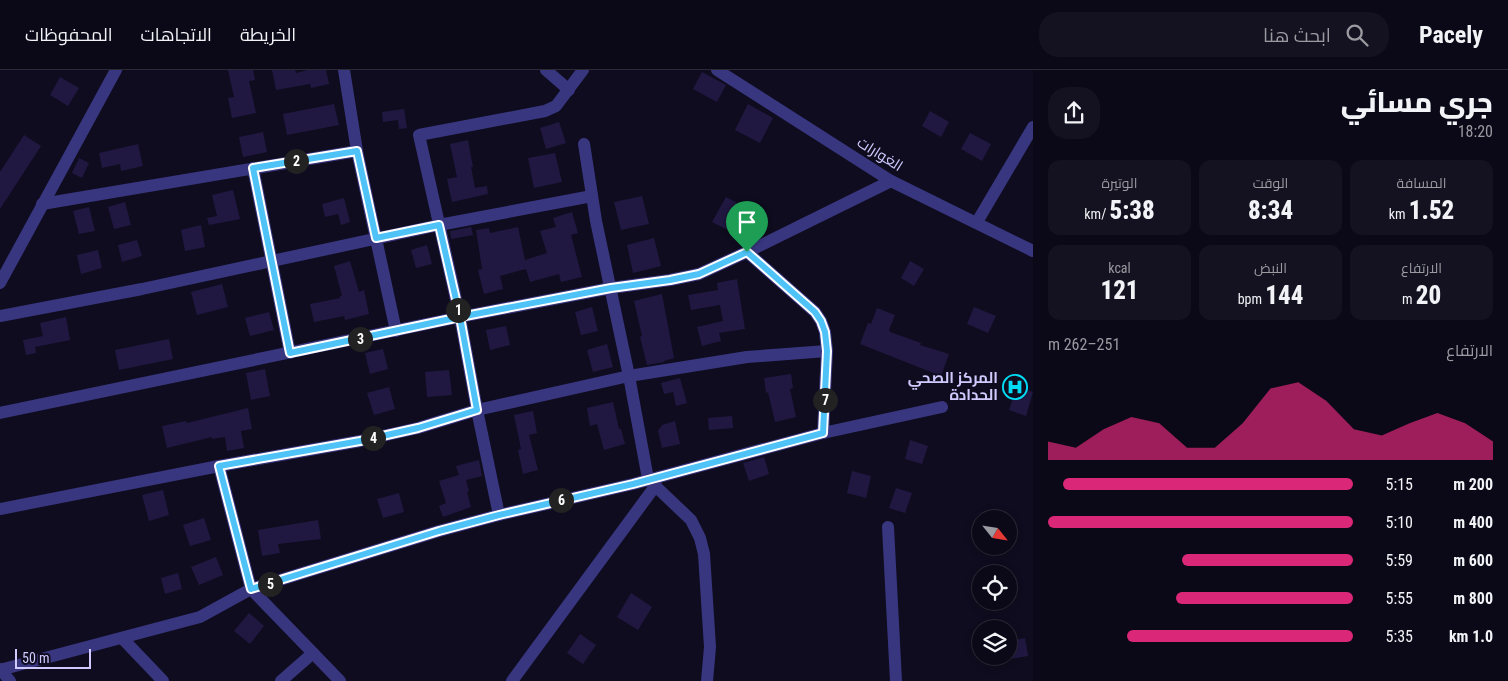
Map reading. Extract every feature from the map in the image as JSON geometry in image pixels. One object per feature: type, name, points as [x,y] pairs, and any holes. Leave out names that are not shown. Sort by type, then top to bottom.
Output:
[{"type":"street","points":[[0,283],[116,70]]},
{"type":"street","points":[[344,70],[357,151],[396,331]]},
{"type":"street","points":[[546,70],[569,90]]},
{"type":"street","points":[[499,515],[460,317],[420,134],[544,111],[556,106],[583,70]]},
{"type":"street","name":"الغوارات","points":[[717,70],[891,181],[1033,250]]},
{"type":"street","points":[[977,222],[1033,127]]},
{"type":"street","points":[[584,144],[592,196],[652,482],[691,520],[700,538],[704,554],[710,647],[707,681]]},
{"type":"street","points":[[42,204],[357,151]]},
{"type":"street","points":[[253,168],[290,353]]},
{"type":"street","points":[[0,413],[460,317],[611,288],[699,274],[891,181]]},
{"type":"street","points":[[0,316],[142,289],[439,225],[592,196]]},
{"type":"street","points":[[747,252],[815,312],[821,321],[825,332],[827,351],[823,433]]},
{"type":"street","points":[[0,509],[219,466],[360,441],[418,428],[477,410],[629,376],[747,357],[827,351]]},
{"type":"street","points":[[10,681],[0,670],[200,617],[251,589],[439,531],[499,515],[652,482],[823,433],[942,407]]},
{"type":"street","points":[[219,466],[251,589],[340,681]]},
{"type":"street","points":[[512,681],[652,482]]},
{"type":"street","points":[[888,527],[896,681]]},
{"type":"street","points":[[122,638],[163,681]]},
{"type":"street","points":[[281,681],[313,652]]},
{"type":"building","points":[[228,70],[253,70],[255,80],[249,81],[256,113],[232,118],[228,98],[234,97]]},
{"type":"building","points":[[272,70],[295,70],[296,73],[308,70],[326,70],[329,84],[311,88],[310,84],[276,90]]},
{"type":"building","points":[[702,72],[726,85],[717,102],[693,89]]},
{"type":"building","points":[[60,77],[79,88],[68,106],[50,95]]},
{"type":"building","points":[[334,104],[339,125],[287,135],[283,114]]},
{"type":"building","points":[[748,104],[773,118],[760,143],[735,130]]},
{"type":"building","points":[[404,109],[407,128],[399,129],[398,120],[383,122],[382,112]]},
{"type":"building","points":[[930,111],[949,122],[941,137],[922,126]]},
{"type":"building","points":[[559,122],[566,143],[546,149],[540,128]]},
{"type":"building","points":[[263,132],[267,152],[243,157],[239,137]]},
{"type":"building","points":[[970,133],[991,144],[982,161],[961,149]]},
{"type":"building","points":[[24,135],[41,146],[0,209],[0,172]]},
{"type":"building","points":[[468,140],[475,188],[487,186],[488,194],[452,202],[447,179],[457,177],[450,144]]},
{"type":"building","points":[[138,144],[143,166],[121,171],[120,164],[102,168],[99,153]]},
{"type":"building","points":[[555,153],[562,182],[534,188],[528,158]]},
{"type":"building","points":[[79,158],[89,163],[82,178],[72,173]]},
{"type":"building","points":[[233,190],[240,219],[209,225],[207,218],[217,216],[212,195]]},
{"type":"building","points":[[642,196],[649,224],[621,230],[614,202]]},
{"type":"building","points":[[726,197],[751,210],[738,235],[712,222]]},
{"type":"building","points":[[344,198],[350,222],[341,225],[338,214],[325,217],[322,204]]},
{"type":"building","points":[[125,202],[131,225],[114,229],[108,207]]},
{"type":"building","points":[[89,207],[95,231],[79,234],[73,211]]},
{"type":"building","points":[[572,212],[578,233],[571,235],[582,277],[561,282],[559,274],[530,282],[526,269],[500,276],[503,289],[484,294],[478,270],[482,269],[476,230],[489,228],[490,233],[518,227],[525,260],[547,253],[540,231],[556,227],[553,218]]},
{"type":"building","points":[[201,225],[205,247],[185,251],[181,230]]},
{"type":"building","points":[[471,227],[473,235],[451,239],[450,231]]},
{"type":"building","points":[[654,238],[661,266],[633,273],[627,245]]},
{"type":"building","points":[[137,240],[142,256],[122,262],[118,245]]},
{"type":"building","points":[[427,245],[432,264],[416,268],[411,250]]},
{"type":"building","points":[[98,250],[102,268],[81,274],[77,255]]},
{"type":"building","points":[[350,261],[359,292],[364,290],[369,314],[345,320],[344,316],[314,322],[310,304],[342,296],[334,266]]},
{"type":"building","points":[[910,261],[924,269],[914,286],[901,278]]},
{"type":"building","points":[[737,279],[745,329],[719,333],[721,341],[702,346],[697,327],[723,321],[720,305],[691,310],[688,295],[718,290],[717,283]]},
{"type":"building","points":[[222,284],[228,307],[197,315],[191,292]]},
{"type":"building","points":[[662,294],[674,358],[647,365],[634,301]]},
{"type":"building","points":[[592,307],[598,331],[581,335],[575,312]]},
{"type":"building","points":[[974,307],[996,316],[988,333],[967,324]]},
{"type":"building","points":[[877,308],[895,315],[889,330],[890,332],[921,343],[920,345],[949,354],[941,376],[860,344],[868,323],[871,324]]},
{"type":"building","points":[[269,312],[274,330],[250,336],[245,318]]},
{"type":"building","points":[[66,317],[70,340],[35,347],[36,353],[26,355],[23,340],[43,336],[40,323]]},
{"type":"building","points":[[506,326],[510,345],[490,350],[486,330]]},
{"type":"building","points":[[169,339],[173,359],[119,370],[115,350]]},
{"type":"building","points":[[607,344],[613,367],[593,372],[587,350]]},
{"type":"building","points":[[383,349],[388,369],[370,374],[365,353]]},
{"type":"building","points":[[265,369],[270,396],[251,400],[246,373]]},
{"type":"building","points":[[449,370],[452,395],[427,397],[425,372]]},
{"type":"building","points":[[791,374],[793,388],[790,389],[796,417],[775,422],[768,392],[766,393],[764,378]]},
{"type":"building","points":[[680,378],[687,403],[676,406],[673,392],[664,394],[661,383]]},
{"type":"building","points":[[389,387],[395,409],[374,415],[367,393]]},
{"type":"building","points":[[1017,387],[1033,392],[1026,416],[1009,410]]},
{"type":"building","points":[[613,402],[619,429],[621,429],[625,444],[604,450],[597,424],[590,426],[587,408]]},
{"type":"building","points":[[248,408],[252,429],[241,431],[244,448],[227,451],[225,437],[212,439],[212,437],[167,448],[162,426],[186,421],[187,423]]},
{"type":"building","points":[[533,411],[537,433],[529,435],[538,470],[523,474],[518,450],[521,449],[514,415]]},
{"type":"building","points":[[732,416],[733,428],[709,430],[708,418]]},
{"type":"building","points":[[675,421],[680,444],[662,448],[658,431],[662,425]]},
{"type":"building","points":[[910,440],[928,446],[922,464],[905,459]]},
{"type":"building","points":[[764,457],[769,474],[749,481],[743,463]]},
{"type":"building","points":[[479,460],[482,476],[466,480],[471,507],[443,517],[439,506],[446,503],[439,481],[459,475],[456,466]]},
{"type":"building","points":[[852,471],[871,476],[866,498],[847,493]]},
{"type":"building","points":[[896,488],[912,493],[905,513],[889,508]]},
{"type":"building","points":[[163,490],[169,515],[149,521],[142,495]]},
{"type":"building","points":[[399,493],[404,512],[383,518],[377,499]]},
{"type":"building","points":[[204,518],[211,540],[190,546],[183,525]]},
{"type":"building","points":[[318,520],[321,539],[278,544],[280,553],[262,556],[258,530]]},
{"type":"building","points":[[216,557],[223,575],[199,585],[191,567]]},
{"type":"building","points":[[178,573],[182,589],[165,594],[161,578]]},
{"type":"building","points":[[631,593],[652,607],[638,630],[617,617]]},
{"type":"building","points":[[249,613],[264,626],[250,644],[234,631]]},
{"type":"building","points":[[580,634],[596,645],[583,664],[567,653]]},
{"type":"building","points":[[1025,638],[1028,656],[1017,658],[1017,640]]},
{"type":"place","name":"المركز الصحي الحدادة","points":[[1015,387]]},
{"type":"route","points":[[747,252],[699,274],[611,288],[460,317],[439,225],[376,238],[357,151],[253,168],[290,353],[460,317],[477,410],[418,428],[360,441],[219,466],[251,589],[439,531],[633,484],[823,433],[827,351],[825,332],[821,321],[815,312],[747,252]]}]
